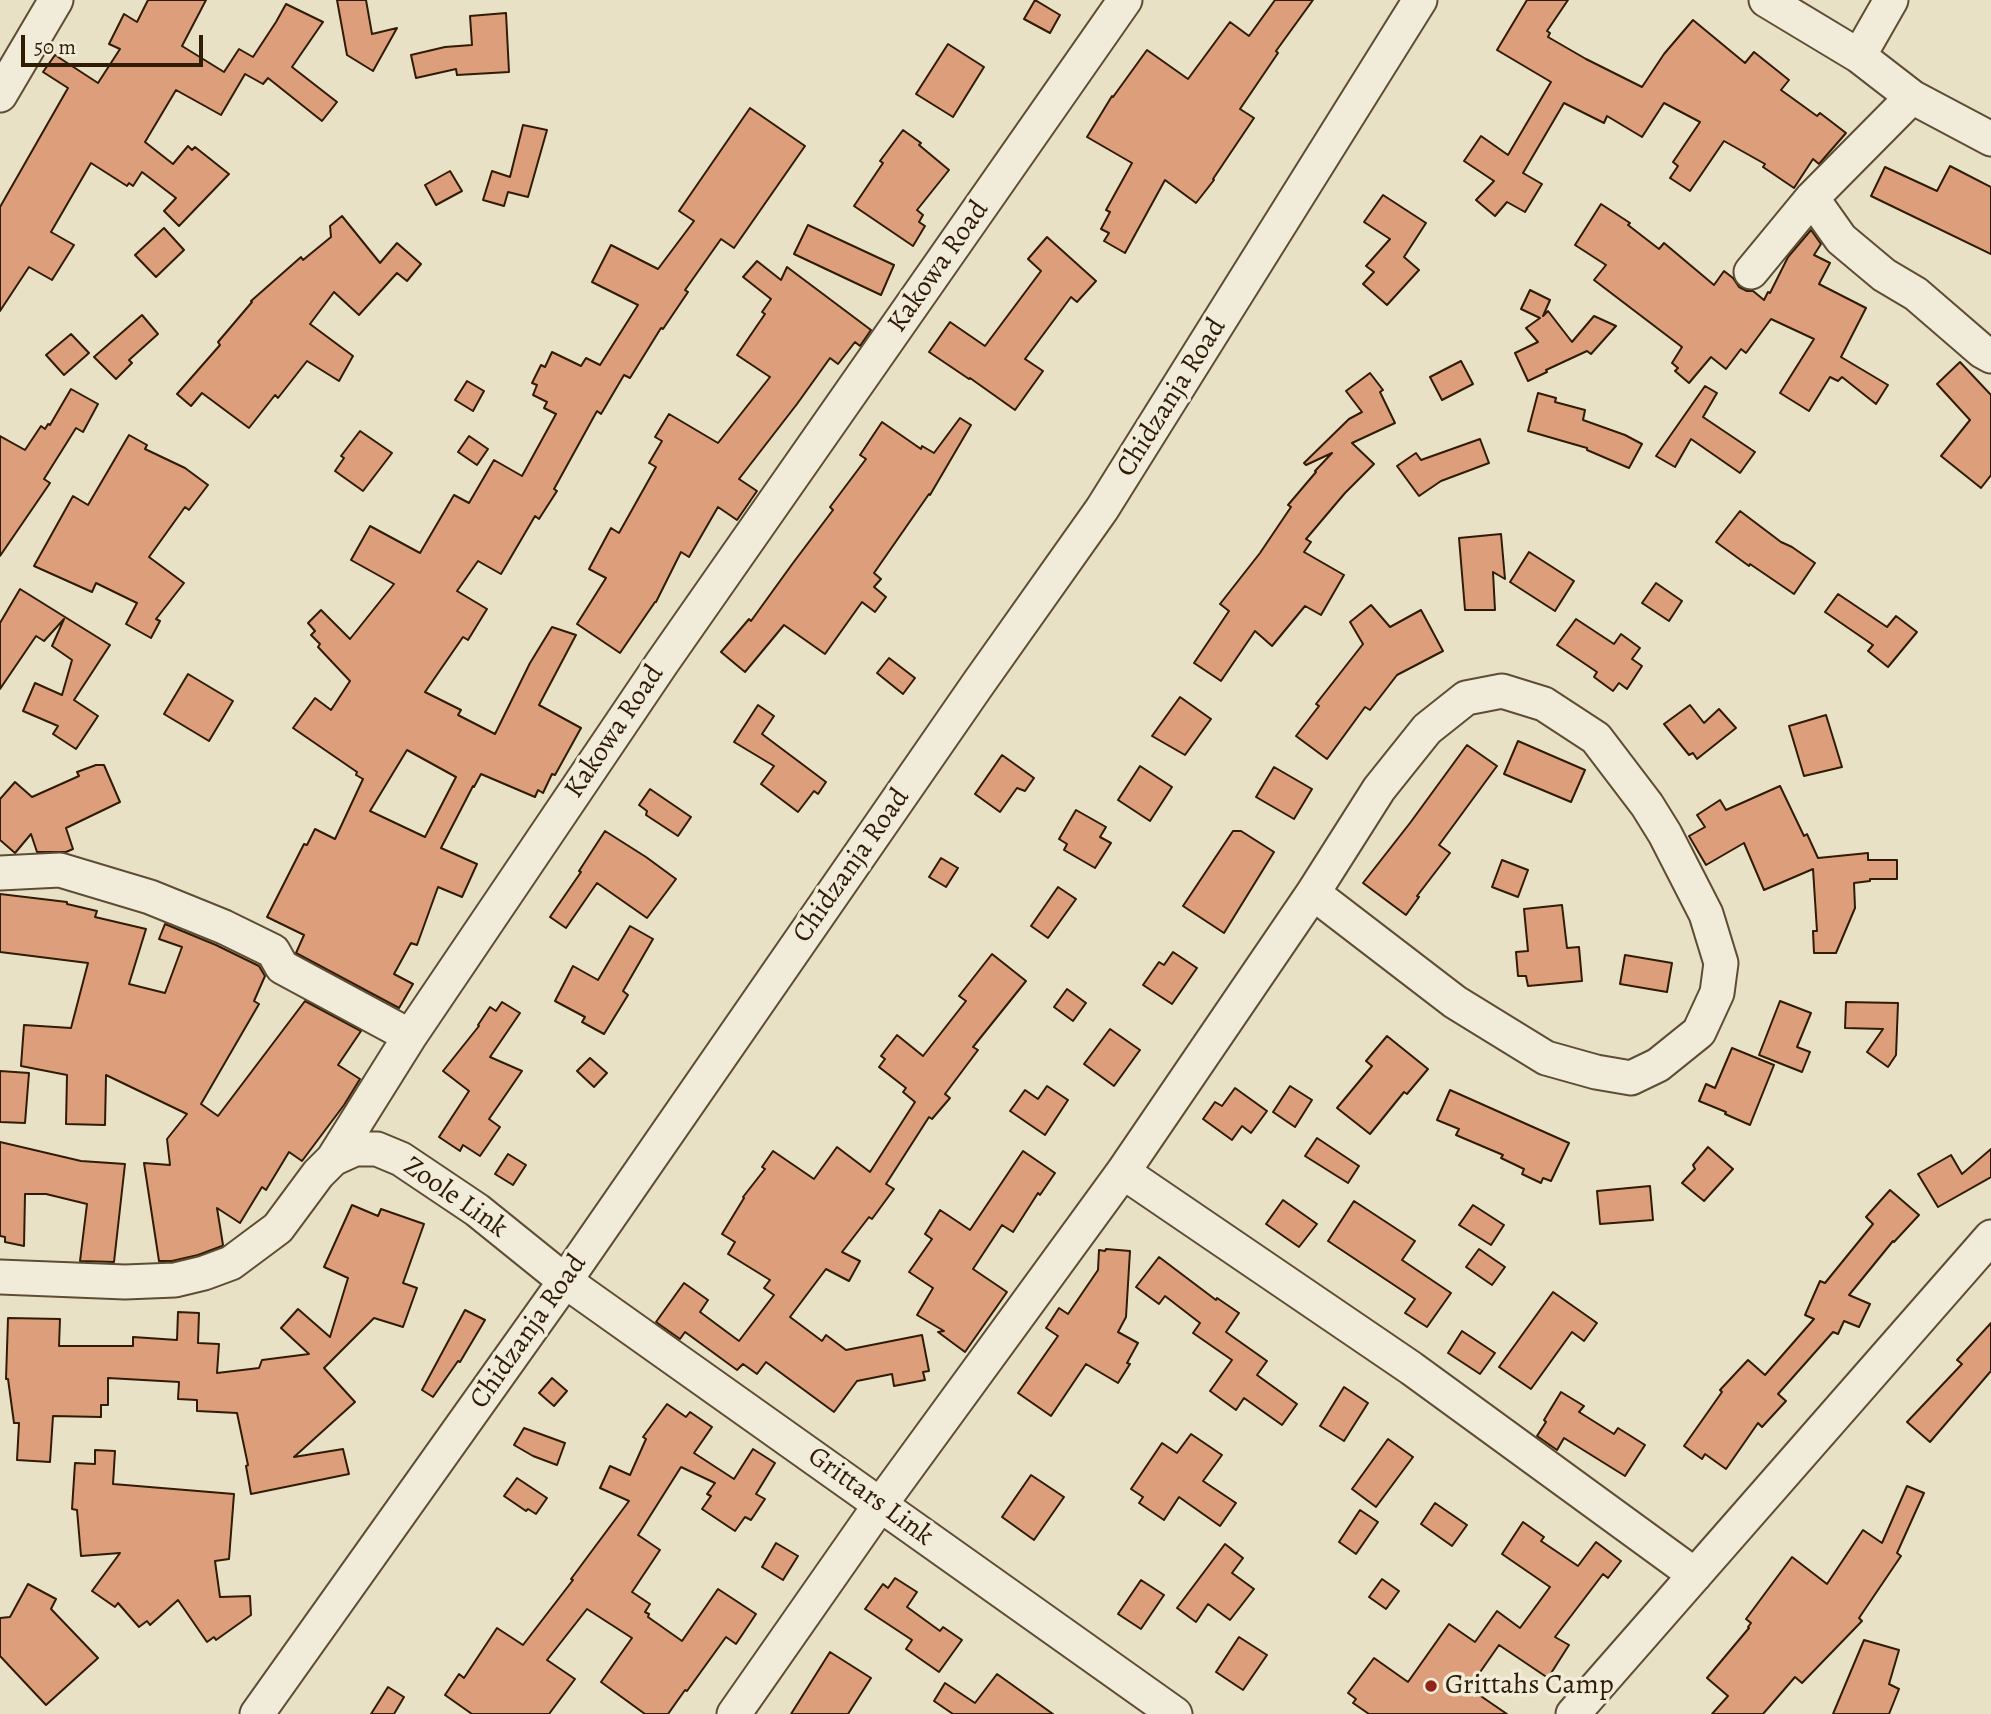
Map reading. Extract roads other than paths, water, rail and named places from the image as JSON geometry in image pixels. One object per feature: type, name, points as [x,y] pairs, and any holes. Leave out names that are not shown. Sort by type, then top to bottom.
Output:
[{"type":"street","points":[[0,95],[56,0]]},
{"type":"street","name":"Kakowa Road","points":[[0,1277],[125,1282],[175,1280],[231,1263],[278,1228],[318,1174],[333,1159],[410,1036],[662,663],[1125,0]]},
{"type":"street","name":"Chidzanja Road","points":[[257,1714],[565,1281],[1102,509],[1420,0]]},
{"type":"street","points":[[1766,0],[1858,56],[1912,97],[1991,139]]},
{"type":"street","points":[[1858,56],[1891,0]]},
{"type":"street","points":[[1751,272],[1812,198],[1912,97]]},
{"type":"street","points":[[1812,198],[1841,239],[1884,275],[1916,294],[1991,356]]},
{"type":"street","points":[[742,1711],[880,1504],[1123,1172],[1313,893],[1379,789],[1427,729],[1466,698],[1502,691],[1545,704],[1596,738],[1647,804],[1706,914],[1721,963],[1717,992],[1699,1032],[1658,1065],[1631,1078],[1596,1072],[1546,1058],[1466,1009],[1313,893]]},
{"type":"street","points":[[0,873],[60,870],[150,897],[224,927],[273,951],[282,967],[410,1036]]},
{"type":"street","name":"Zoole Link","points":[[333,1159],[355,1149],[377,1149],[401,1159],[477,1210],[565,1281]]},
{"type":"street","points":[[1123,1172],[1411,1368],[1695,1575]]},
{"type":"street","points":[[1573,1714],[1991,1237]]},
{"type":"street","name":"Grittars Link","points":[[565,1281],[880,1504],[1133,1702],[1175,1714]]},
{"type":"place","name":"Grittahs Camp","points":[[1431,1686]]}]
